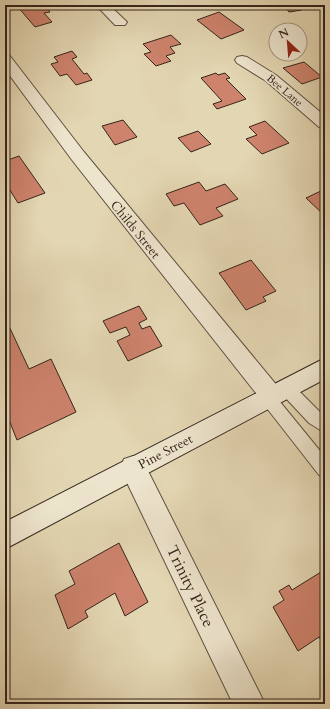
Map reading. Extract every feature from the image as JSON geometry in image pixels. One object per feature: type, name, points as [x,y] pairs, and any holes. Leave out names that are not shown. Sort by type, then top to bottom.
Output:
[{"type":"street","points":[[102,5],[120,22]]},
{"type":"street","name":"Childs Street","points":[[5,59],[78,156],[275,394]]},
{"type":"street","name":"Bee Lane","points":[[242,60],[271,78],[325,124]]},
{"type":"street","name":"Pine Street","points":[[5,536],[325,368]]},
{"type":"street","name":"Trinity Place","points":[[133,468],[249,704]]},
{"type":"lane","points":[[275,394],[325,426]]},
{"type":"lane","points":[[275,394],[325,469]]},
{"type":"building","points":[[24,5],[44,5],[50,12],[44,13],[52,22],[35,27],[18,7]]},
{"type":"building","points":[[298,6],[302,10],[289,12],[286,8]]},
{"type":"building","points":[[219,12],[244,30],[221,39],[197,20]]},
{"type":"building","points":[[171,35],[181,44],[170,47],[175,53],[166,56],[171,61],[156,66],[144,54],[151,52],[143,44]]},
{"type":"building","points":[[72,51],[77,57],[72,59],[84,74],[87,73],[92,80],[76,85],[67,74],[60,76],[51,64],[58,62],[54,57]]},
{"type":"building","points":[[304,62],[322,77],[302,84],[283,68]]},
{"type":"building","points":[[216,73],[218,75],[225,73],[230,78],[226,79],[246,99],[217,109],[213,104],[222,101],[201,78]]},
{"type":"building","points":[[123,120],[137,137],[115,145],[102,126]]},
{"type":"building","points":[[265,121],[289,143],[262,154],[246,139],[257,135],[249,127]]},
{"type":"building","points":[[198,131],[211,144],[191,152],[178,138]]},
{"type":"building","points":[[19,156],[45,193],[18,203],[8,187],[5,188],[5,161]]},
{"type":"building","points":[[199,182],[206,191],[225,184],[238,199],[216,208],[223,216],[200,225],[184,203],[174,206],[166,194]]},
{"type":"building","points":[[325,189],[325,214],[324,215],[306,198]]},
{"type":"building","points":[[251,260],[276,291],[263,297],[266,301],[246,310],[219,273]]},
{"type":"building","points":[[139,306],[147,319],[139,323],[142,329],[150,326],[162,346],[128,361],[117,341],[130,335],[126,327],[110,333],[103,321]]},
{"type":"building","points":[[8,324],[29,369],[51,359],[76,412],[17,440],[5,410],[5,325]]},
{"type":"building","points":[[119,543],[148,602],[125,616],[115,593],[85,611],[88,617],[68,629],[55,595],[75,584],[69,571]]},
{"type":"building","points":[[321,572],[325,578],[325,646],[319,637],[298,651],[273,607],[284,600],[279,591],[289,585],[292,590]]}]
